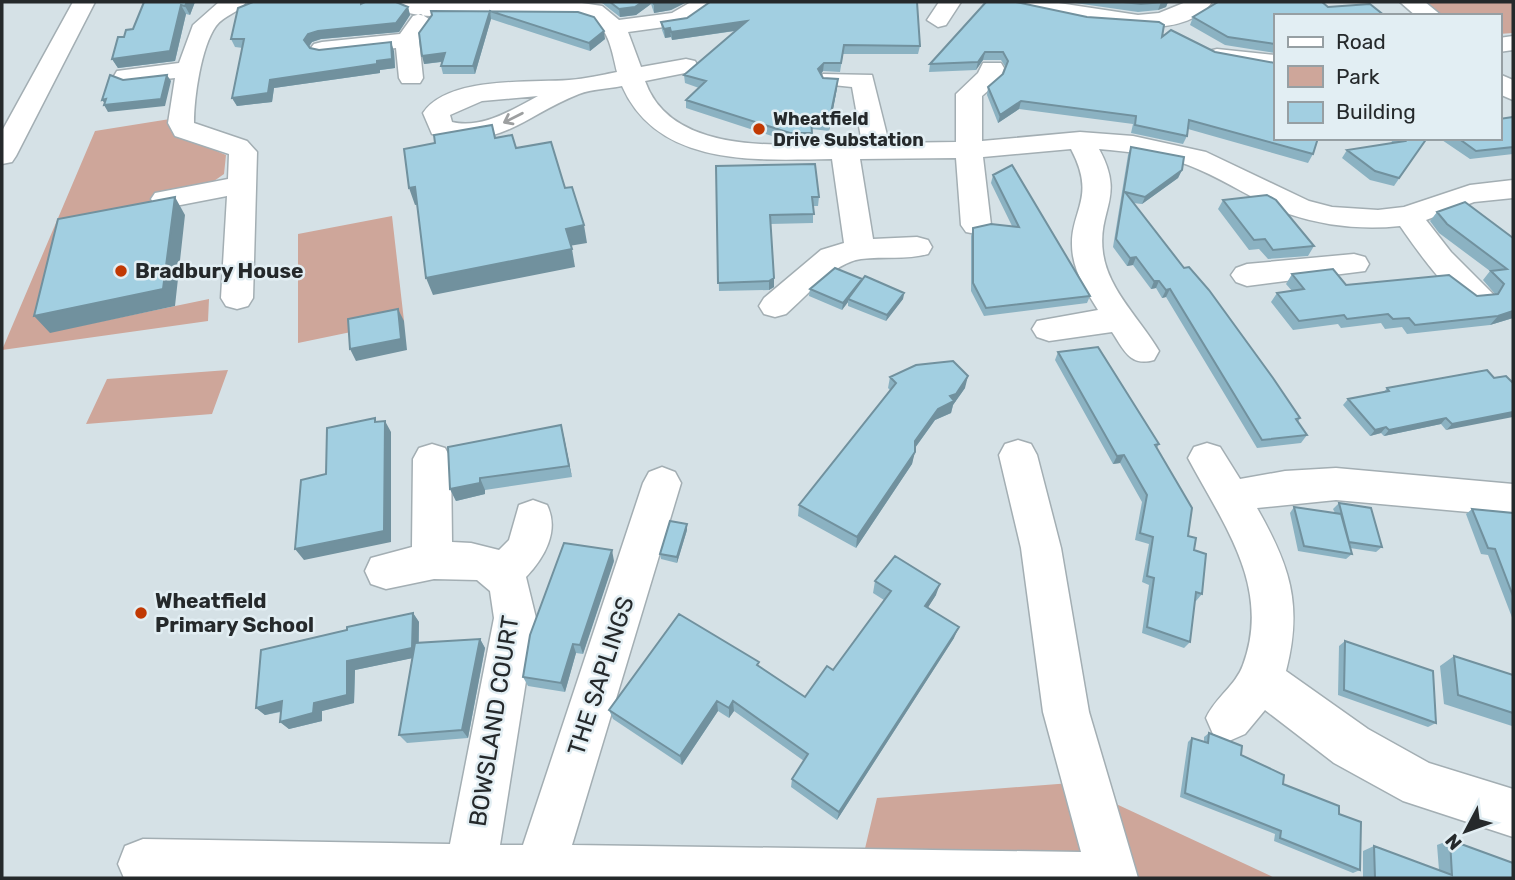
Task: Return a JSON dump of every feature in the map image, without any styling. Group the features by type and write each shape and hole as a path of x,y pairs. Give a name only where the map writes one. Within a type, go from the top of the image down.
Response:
{"street":[{"path":"2,156 84,2"},
{"path":"235,2 205,24 190,69 179,118 184,130 237,146 243,152 237,298"},
{"path":"399,2 431,8 551,3 593,10 615,27 640,97 657,119 675,133 745,152 969,150 1080,140 1133,144 1176,152 1223,170 1271,196 1332,216 1408,216 1470,194 1513,189"},
{"path":"1022,2 1182,35 1225,58 1274,62"},
{"path":"1182,35 1191,11 1201,2"},
{"path":"1395,2 1412,14"},
{"path":"1412,2 1428,14"},
{"path":"615,27 678,19 701,6 724,18"},
{"path":"411,78 407,40 431,8"},
{"path":"321,49 407,40"},
{"path":"574,87 630,74 686,66"},
{"path":"976,225 969,150 969,94 990,76 992,68"},
{"path":"126,76 190,69"},
{"path":"832,79 872,79 877,150"},
{"path":"1080,140 1098,177 1098,191 1086,236 1088,259 1120,319 1142,351"},
{"path":"845,152 846,253"},
{"path":"165,199 241,185"},
{"path":"1247,275 1362,273 1338,244 1332,216"},
{"path":"1408,216 1426,258 1477,294"},
{"path":"775,306 846,253 917,247"},
{"path":"1049,329 1120,319"},
{"path":"1018,455 1041,548 1066,712 1113,878"},
{"path":"1207,458 1261,550 1276,604 1272,648 1261,680 1229,718"},
{"path":"432,459 432,561"},
{"name":"THE SAPLINGS","path":"540,869 662,483"},
{"path":"1230,497 1285,487 1336,484 1513,500"},
{"path":"386,571 432,561 466,559 492,568 501,576 527,548 533,517"},
{"name":"BOWSLAND COURT","path":"471,870 515,618 508,583 501,576"},
{"path":"1261,680 1351,746 1420,784 1513,813"},
{"path":"144,864 1042,875 1085,878"}],"green space":[{"path":"1420,2 1513,2 1513,33 1501,34 1501,14 1436,14"},
{"path":"170,119 169,125 174,133 226,155 224,174 214,181 158,192 155,221 50,332 209,299 208,321 2,350 95,131"},
{"path":"392,216 404,321 298,343 298,234"},
{"path":"228,370 212,414 86,424 107,379"},
{"path":"1071,783 1275,878 858,878 877,798"}],"building":[{"path":"144,2 187,2 185,6 181,5 170,51 112,59 118,37 124,37 126,30 133,29"},
{"path":"253,2 396,2 408,7 396,23 318,31 308,34 304,40 310,48 319,50 391,42 392,59 377,61 377,64 270,80 268,93 232,98 244,39 231,39 238,8"},
{"path":"610,2 642,2 635,7 619,9"},
{"path":"710,2 917,2 920,46 844,45 841,63 824,63 818,69 823,78 838,79 829,122 811,120 812,133 790,133 686,100 706,81 684,75 747,21 671,32 670,28 664,29 661,22 687,18"},
{"path":"986,2 1016,2 1087,17 1159,22 1164,25 1162,37 1171,30 1215,52 1274,63 1274,140 1317,140 1313,154 1189,120 1187,136 1135,125 1136,116 1021,101 1000,115 988,87 1003,74 1008,61 1003,52 985,52 978,62 930,64"},
{"path":"1123,2 1163,2 1141,4"},
{"path":"1218,2 1322,2 1328,7 1370,4 1382,14 1274,14 1274,44 1228,37 1193,17"},
{"path":"431,11 490,11 473,66 441,66 445,53 422,56 419,33 432,15"},
{"path":"491,11 578,12 594,17 604,31 589,43"},
{"path":"110,75 123,80 167,75 161,99 104,105 106,99 102,100"},
{"path":"1513,117 1513,147 1476,151 1461,140 1501,140 1501,119"},
{"path":"492,125 495,138 512,135 516,148 551,142 565,188 572,187 584,225 566,229 572,249 426,278 415,187 409,188 404,149 435,143 434,135"},
{"path":"1426,140 1399,178 1375,171 1347,150"},
{"path":"1131,147 1184,157 1182,170 1145,197 1125,192 1184,268 1189,267 1209,290 1273,378 1300,418 1296,419 1307,435 1262,440 1170,289 1166,290 1159,281 1154,281 1136,257 1130,258 1116,239"},
{"path":"815,164 819,197 812,197 814,214 770,215 774,278 769,281 718,283 716,166"},
{"path":"1012,165 1090,296 986,308 973,283 973,228 991,224 1019,227 993,175"},
{"path":"1267,195 1276,200 1314,246 1273,250 1265,239 1254,240 1223,200"},
{"name":"Bradbury House","path":"175,197 163,289 34,316 58,219"},
{"path":"1465,202 1513,238 1513,311 1498,316 1415,325 1409,318 1393,319 1388,314 1347,319 1344,315 1299,321 1277,293 1304,289 1292,274 1333,269 1346,285 1449,275 1477,296 1498,294 1504,284 1491,271 1507,269 1447,224 1437,212"},
{"path":"835,268 862,279 843,303 810,289"},
{"path":"865,276 904,293 887,315 848,299"},
{"path":"398,309 401,339 350,349 348,319"},
{"path":"1098,347 1159,444 1155,445 1192,508 1188,536 1196,538 1194,550 1206,554 1202,594 1196,592 1190,642 1147,627 1154,578 1147,576 1153,537 1140,533 1147,495 1124,455 1117,456 1058,352"},
{"path":"953,361 968,376 956,394 950,396 954,401 938,409 915,441 915,452 857,537 799,505 896,383 890,377 916,365"},
{"path":"1487,370 1494,378 1506,376 1513,383 1513,412 1452,424 1446,418 1389,430 1386,427 1375,430 1348,399 1389,391 1387,388"},
{"path":"375,418 375,422 385,421 384,531 295,549 301,480 326,474 327,428"},
{"path":"561,425 569,466 480,478 480,483 450,489 448,447"},
{"path":"1339,503 1371,508 1382,547 1349,542"},
{"path":"1294,507 1341,514 1352,554 1304,546"},
{"path":"1472,509 1513,513 1513,596 1495,549 1488,548"},
{"path":"670,521 687,524 677,557 660,554"},
{"path":"564,543 612,550 580,645 573,644 561,683 523,677 530,635"},
{"path":"895,556 940,584 925,606 959,627 839,812 792,779 808,754 733,701 729,708 717,701 680,756 609,710 679,614 759,662 757,665 805,697 827,666 833,670 891,591 875,581"},
{"path":"413,613 412,648 347,661 347,695 314,703 313,713 280,722 282,701 256,708 261,650"},
{"path":"480,639 462,730 399,735 415,643"},
{"path":"1345,641 1433,671 1436,723 1344,690"},
{"path":"1454,656 1513,675 1513,713 1458,695"},
{"path":"1209,733 1242,746 1241,755 1284,775 1283,784 1339,806 1339,814 1361,822 1360,870 1280,838 1281,831 1185,793 1192,738 1208,743"},
{"path":"1450,840 1513,863 1513,878 1375,878 1374,846 1452,875"}],"place":[{"name":"Wheatfield Drive Substation","path":"759,129"},
{"name":"Bradbury House","path":"121,271"},
{"name":"Wheatfield Primary School","path":"141,613"}]}
